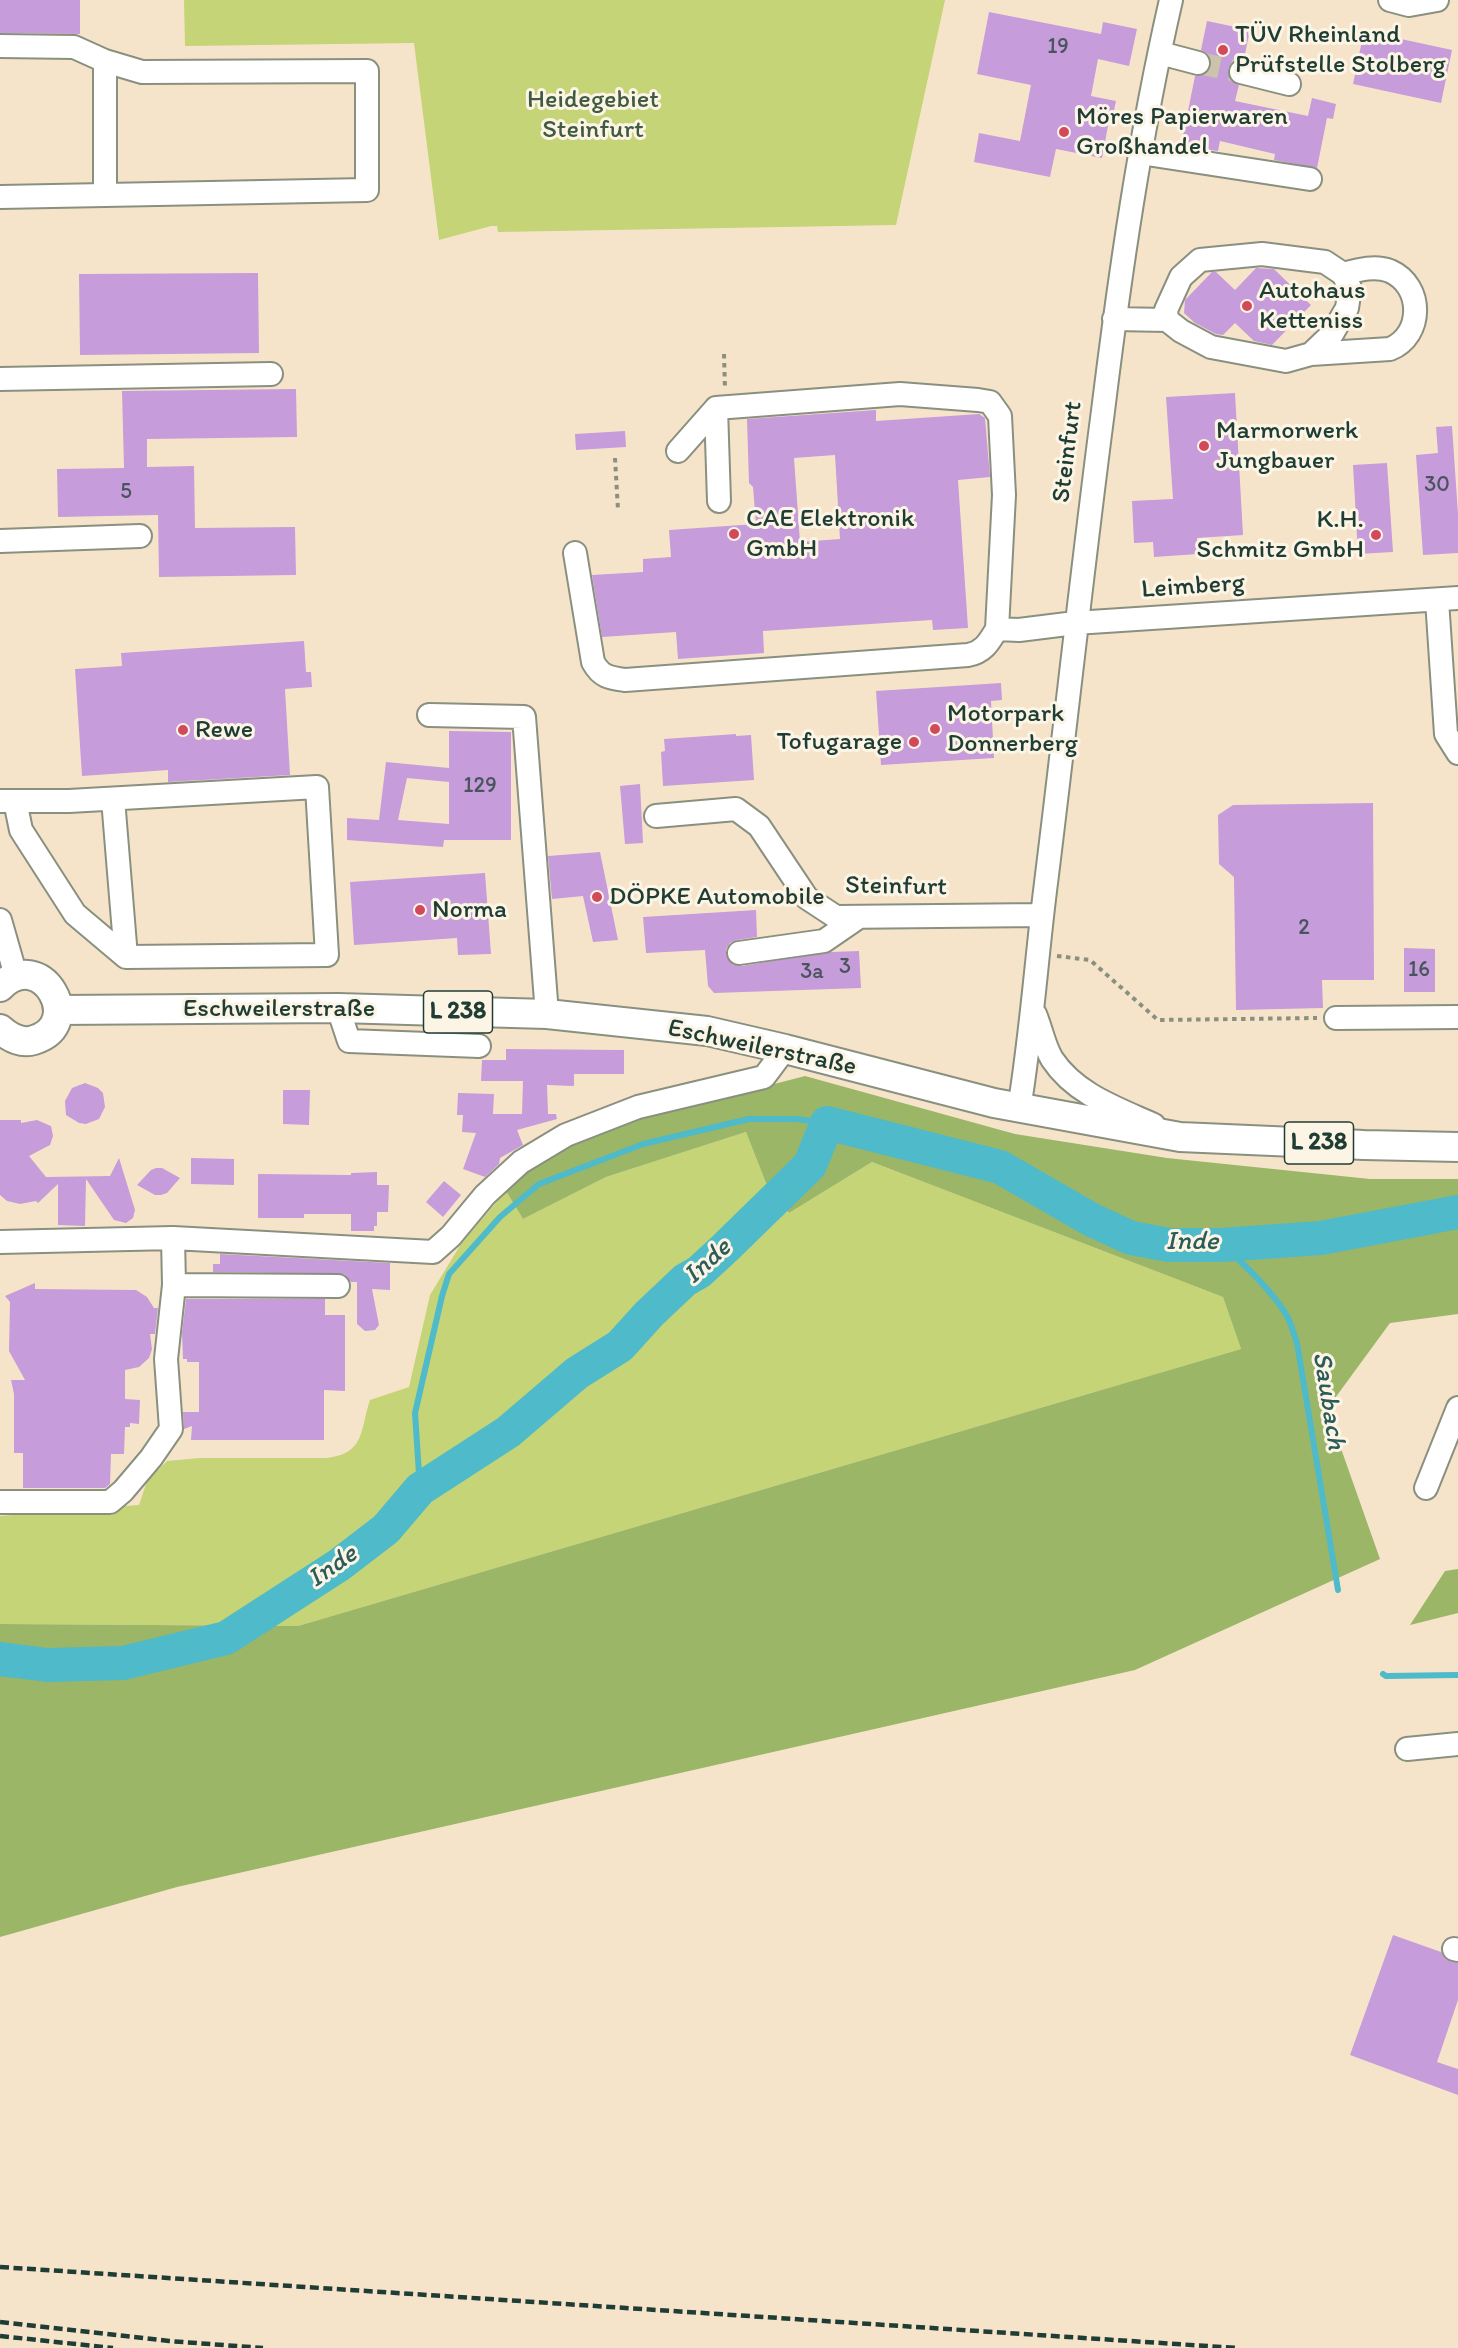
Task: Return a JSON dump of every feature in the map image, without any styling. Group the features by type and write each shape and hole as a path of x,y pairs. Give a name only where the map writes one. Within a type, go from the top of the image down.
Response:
{"main road":[{"path":"0,1029 9,1037 19,1041 40,1038 54,1024 58,1010 54,992 47,983 33,976 8,981"},
{"name":"Eschweilerstraße","path":"58,1010 338,1008 547,1014 707,1031 1019,1109 1179,1137 1458,1147"}],"street":[{"name":"Steinfurt","path":"1019,1109 1034,1010 1042,915 1075,623 1114,319 1140,153 1171,0"},
{"path":"1390,0 1409,5 1437,0"},
{"path":"0,46 74,47 105,61 142,72 367,71 367,190 0,197"},
{"path":"1160,53 1198,63"},
{"path":"105,61 105,195"},
{"path":"1241,72 1289,84"},
{"path":"1140,153 1310,179"},
{"path":"1167,320 1166,310 1181,278 1200,261 1262,254 1325,262 1343,274 1350,288 1347,308 1332,334 1311,354"},
{"path":"1114,319 1167,320 1181,331 1211,347 1286,361 1311,354 1390,350 1401,345 1413,328 1416,304 1407,285 1390,271 1365,268 1343,274"},
{"path":"0,380 271,374"},
{"path":"575,553 593,662 598,672 609,678 625,680 968,655 978,653 986,647 997,628 1004,495 1000,416 990,402 900,394 721,408 678,451"},
{"path":"720,501 721,408"},
{"path":"0,541 140,536"},
{"path":"1448,599 1446,734 1458,753"},
{"name":"Leimberg","path":"997,628 1019,630 1075,623 1448,599"},
{"path":"429,715 524,717 547,1014"},
{"path":"317,787 327,955 126,957 75,915 21,830 8,801 113,799 317,787"},
{"path":"113,799 126,957"},
{"name":"Steinfurt","path":"656,816 736,808 759,826 807,898 837,917 1042,915"},
{"path":"739,952 824,941 859,917"},
{"path":"0,920 8,981"},
{"path":"338,1008 350,1041 479,1046"},
{"path":"1034,1010 1051,1057 1066,1078 1079,1089 1115,1108 1179,1137"},
{"path":"1336,1018 1458,1017"},
{"path":"0,1242 173,1238 433,1252 451,1236 485,1195 521,1162 567,1135 638,1107 764,1077 785,1049"},
{"path":"0,1502 110,1502 123,1491 151,1458 171,1429 166,1359 174,1285 173,1238"},
{"path":"174,1285 338,1287"},
{"path":"1426,1488 1458,1408"},
{"path":"1407,1749 1458,1744"}],"path":[{"path":"721,408 724,354"},
{"path":"615,458 618,510"},
{"path":"1039,955 1090,960 1158,1020 1336,1018"}],"green space":[{"name":"Heidegebiet Steinfurt","path":"184,0 945,0 896,225 498,232 497,226 491,226 439,240 414,43 185,46"},
{"path":"805,1076 1015,1134 1167,1158 1370,1179 1458,1179 1458,1314 1390,1323 1327,1409 1380,1559 1135,1670 177,1887 0,1937 0,1624 298,1626 1241,1349 1223,1297 872,1162 789,1213 766,1183 746,1132 606,1177 523,1219 506,1191 527,1172 572,1145 643,1118"},
{"path":"746,1132 766,1183 789,1213 872,1162 1223,1297 1241,1349 298,1626 0,1624 0,1516 139,1505 147,1481 167,1461 200,1458 326,1458 339,1456 355,1446 370,1400 409,1387 430,1295 461,1244 506,1191 523,1219 606,1177"},
{"path":"1458,1569 1458,1613 1410,1625 1445,1571"}],"building":[{"path":"0,0 80,0 80,34 0,33"},
{"path":"989,12 1101,34 1103,22 1137,29 1129,66 1098,59 1091,96 1116,101 1113,115 1110,115 1102,158 1056,149 1050,177 974,162 979,133 1020,141 1031,85 977,74"},
{"path":"1207,21 1250,30 1244,59 1232,62 1228,69 1231,81 1239,85 1235,101 1308,116 1312,98 1336,104 1333,119 1327,118 1317,168 1274,160 1275,154 1220,141 1218,151 1181,146 1195,76 1207,73 1211,66 1208,54 1201,50"},
{"path":"1364,31 1452,50 1441,103 1353,84"},
{"name":"Autohaus Ketteniss","path":"1256,268 1274,269 1311,305 1272,345 1254,341 1235,323 1223,335 1216,334 1195,323 1184,313 1185,300 1212,272 1216,272 1235,290"},
{"path":"258,273 259,353 80,355 79,274"},
{"path":"296,389 297,437 147,439 147,467 194,466 195,528 295,527 296,575 159,577 158,515 58,517 57,469 124,468 122,391"},
{"name":"Marmorwerk Jungbauer","path":"1235,393 1243,535 1197,538 1198,554 1154,557 1153,542 1134,543 1132,501 1173,499 1166,397"},
{"name":"CAE Elektronik GmbH","path":"876,410 876,421 979,414 985,418 990,477 958,480 968,628 933,630 932,620 763,631 764,653 678,659 676,632 602,637 592,575 643,572 643,559 671,557 669,530 756,524 753,487 749,483 747,419","holes":["835,455 840,539 800,542 794,458"]},
{"path":"1452,426 1458,514 1458,553 1423,555 1416,455 1438,453 1436,427"},
{"path":"625,431 626,447 576,450 575,434"},
{"path":"1387,463 1393,552 1358,554 1353,465"},
{"name":"Rewe","path":"304,641 306,672 311,672 312,687 285,689 290,775 168,782 168,770 82,776 75,669 122,666 121,653"},
{"name":"Motorpark Donnerberg","path":"1001,683 1002,700 991,701 994,758 881,765 876,691"},
{"path":"449,731 511,732 511,840 444,840 443,847 347,840 347,818 379,820 386,762 449,768","holes":["407,778 449,782 449,824 398,820"]},
{"path":"736,734 736,736 751,735 754,780 663,786 661,752 665,751 664,739"},
{"path":"640,784 643,843 625,844 620,786"},
{"path":"1373,803 1374,980 1322,980 1323,1008 1236,1010 1234,877 1219,864 1218,815 1233,805"},
{"name":"DÖPKE Automobile","path":"600,852 618,940 593,942 583,896 552,899 548,856"},
{"name":"Norma","path":"485,873 491,954 458,955 457,938 354,945 350,882"},
{"path":"756,910 757,937 737,940 730,943 726,949 726,955 733,965 741,966 831,952 859,951 861,988 714,993 708,986 705,950 646,953 643,917"},
{"path":"1404,948 1435,949 1435,992 1404,992"},
{"path":"506,1049 624,1050 624,1074 574,1074 574,1086 547,1085 548,1114 556,1114 557,1119 517,1130 523,1145 500,1158 499,1164 485,1177 463,1169 476,1133 462,1132 463,1115 457,1115 458,1093 494,1094 493,1114 522,1114 523,1081 481,1081 482,1060 506,1060"},
{"path":"85,1083 98,1088 103,1093 105,1107 99,1119 86,1124 79,1123 66,1115 65,1101 72,1088"},
{"path":"283,1090 310,1090 309,1125 283,1124"},
{"path":"0,1120 21,1120 21,1123 37,1120 51,1126 53,1136 50,1145 29,1156 46,1177 110,1176 119,1158 135,1210 133,1218 126,1223 114,1220 86,1179 85,1226 58,1225 58,1184 38,1203 36,1201 20,1204 7,1201 0,1195"},
{"path":"191,1158 234,1159 234,1185 191,1184"},
{"path":"162,1168 180,1178 167,1193 161,1195 155,1195 137,1185 151,1170"},
{"path":"377,1172 377,1185 389,1185 388,1212 377,1212 377,1226 374,1226 374,1231 351,1231 351,1214 304,1214 304,1218 258,1218 258,1174 351,1175 351,1173"},
{"path":"444,1181 461,1195 443,1217 426,1202"},
{"path":"220,1254 390,1263 390,1290 372,1289 379,1325 375,1330 365,1331 357,1324 357,1282 351,1282 344,1274 213,1272 213,1264 220,1264"},
{"path":"35,1283 35,1289 136,1290 147,1297 154,1308 158,1308 155,1334 150,1334 152,1349 149,1358 139,1367 125,1370 125,1399 140,1400 139,1424 130,1423 130,1427 125,1427 124,1454 111,1454 110,1484 105,1488 23,1488 23,1453 14,1453 14,1394 11,1380 25,1380 9,1351 10,1302 5,1296"},
{"path":"186,1299 325,1299 325,1315 345,1315 345,1391 324,1390 324,1440 191,1440 192,1426 184,1429 183,1412 199,1412 199,1362 187,1362 187,1359 183,1359 182,1333"},
{"path":"1393,1935 1441,1952 1445,1959 1458,1963 1458,2000 1437,2062 1458,2069 1458,2095 1350,2055"}],"waterway":[{"path":"420,1489 415,1413 442,1296 449,1274 500,1217 539,1184 643,1144 749,1119 796,1119 827,1123"},
{"name":"Inde","path":"0,1659 48,1665 123,1663 226,1638 339,1565 386,1529 420,1489 508,1432 577,1373 620,1346 649,1314 685,1280 699,1272 725,1248 810,1165 827,1123 1000,1167 1092,1220 1131,1238 1169,1245 1221,1245 1321,1238 1458,1212"},
{"name":"Saubach","path":"1221,1245 1268,1290 1284,1311 1292,1328 1297,1343 1338,1590"},
{"name":"Saubach","path":"1383,1674 1386,1676 1458,1675"}],"tunnel":[{"path":"1198,63 1241,72"}],"railway":[{"path":"0,2267 1237,2348"},
{"path":"0,2322 169,2341 263,2348"},
{"path":"0,2336 113,2348"}],"place":[{"name":"TÜV Rheinland Prüfstelle Stolberg","path":"1223,50"},
{"name":"Möres Papierwaren Großhandel","path":"1064,132"},
{"name":"Autohaus Ketteniss","path":"1247,306"},
{"name":"Marmorwerk Jungbauer","path":"1204,446"},
{"name":"CAE Elektronik GmbH","path":"734,534"},
{"name":"K.H. Schmitz GmbH","path":"1376,535"},
{"name":"Motorpark Donnerberg","path":"935,729"},
{"name":"Rewe","path":"183,730"},
{"name":"Tofugarage","path":"914,742"},
{"name":"DÖPKE Automobile","path":"597,897"},
{"name":"Norma","path":"420,910"}]}
